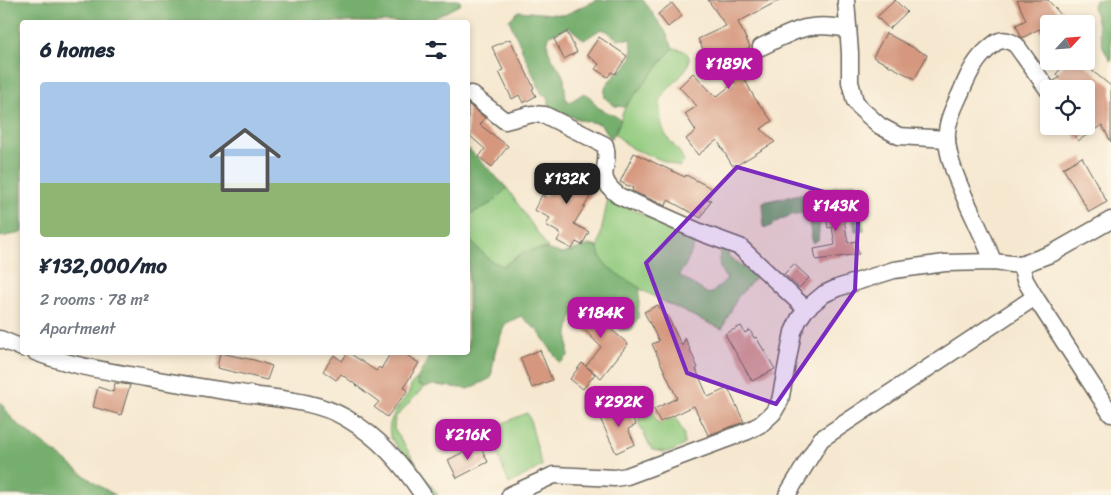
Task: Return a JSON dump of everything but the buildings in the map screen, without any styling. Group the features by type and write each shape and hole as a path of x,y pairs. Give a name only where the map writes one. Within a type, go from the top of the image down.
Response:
{"street":[{"path":"846,0 852,94 855,101 880,126 899,136 947,139"},
{"path":"761,47 799,29 810,26 831,26 848,29"},
{"path":"994,262 952,165 947,139 951,114 971,69 991,46 1001,40 1009,40 1016,45 1041,80"},
{"path":"471,94 505,122 532,114 545,115 605,145 608,152 603,171 605,181 611,190 619,196 702,234 740,247 806,309"},
{"path":"510,495 554,475 615,478 627,476 748,431 761,424 773,414 780,401 793,332 798,319 806,309 824,294 837,288 894,270 945,263 994,262 1021,265 1053,253 1111,220"},
{"path":"1021,265 1035,297 1111,414"},
{"path":"787,495 821,439 1035,297"},
{"path":"0,339 20,347"},
{"path":"42,355 56,361 79,366 207,389 300,402 326,409 346,418 382,443 406,470 423,495"}],"highlighted area":[{"path":"737,167 859,202 855,290 776,404 687,373 646,263"}],"green space":[{"path":"0,0 459,0 461,4 431,20 20,20 20,233 0,237"},
{"path":"597,0 643,0 665,31 673,48 625,107 615,106 605,98 605,89 608,82 626,66 630,59 632,50 630,39 617,39 601,29 584,40 569,27 550,35 548,41 549,53 564,79 566,100 570,102 584,93 599,108 621,120 611,139 600,124 580,120 550,107 548,97 542,94 509,20 518,11 564,15"},
{"path":"1095,0 1111,0 1111,61 1104,50 1093,6"},
{"path":"673,48 684,51 689,56 689,62 681,76 661,99 660,113 665,133 683,158 684,162 679,167 631,148 615,134 625,107"},
{"path":"470,150 507,188 492,203 470,214"},
{"path":"856,182 859,189 864,230 855,231 850,196 841,193 819,196 817,202 820,221 818,240 813,243 809,223 802,213 779,220 769,227 763,227 763,202"},
{"path":"507,188 548,248 523,252 503,266 491,261 470,241 470,214 492,203"},
{"path":"608,198 697,239 680,276 708,294 712,293 727,279 720,265 722,248 729,250 728,256 756,277 737,298 722,329 674,307 634,285 605,264 598,254 598,247"},
{"path":"470,241 491,261 503,266 524,253 537,249 545,249 562,254 589,245 598,247 599,254 608,266 640,288 638,318 631,330 620,330 590,299 571,318 568,334 568,356 560,363 538,331 521,316 505,324 495,352 491,378 469,389 435,385 424,387 418,385 417,379 430,355 470,355"},
{"path":"417,379 418,385 424,387 395,418 394,429 438,495 433,495 391,438 389,432 394,413"},
{"path":"0,402 15,422 96,484 115,495 0,495"},
{"path":"648,404 658,424 676,418 684,434 684,445 673,451 652,450 638,422 642,407"},
{"path":"527,413 542,466 509,484 489,429"}]}
